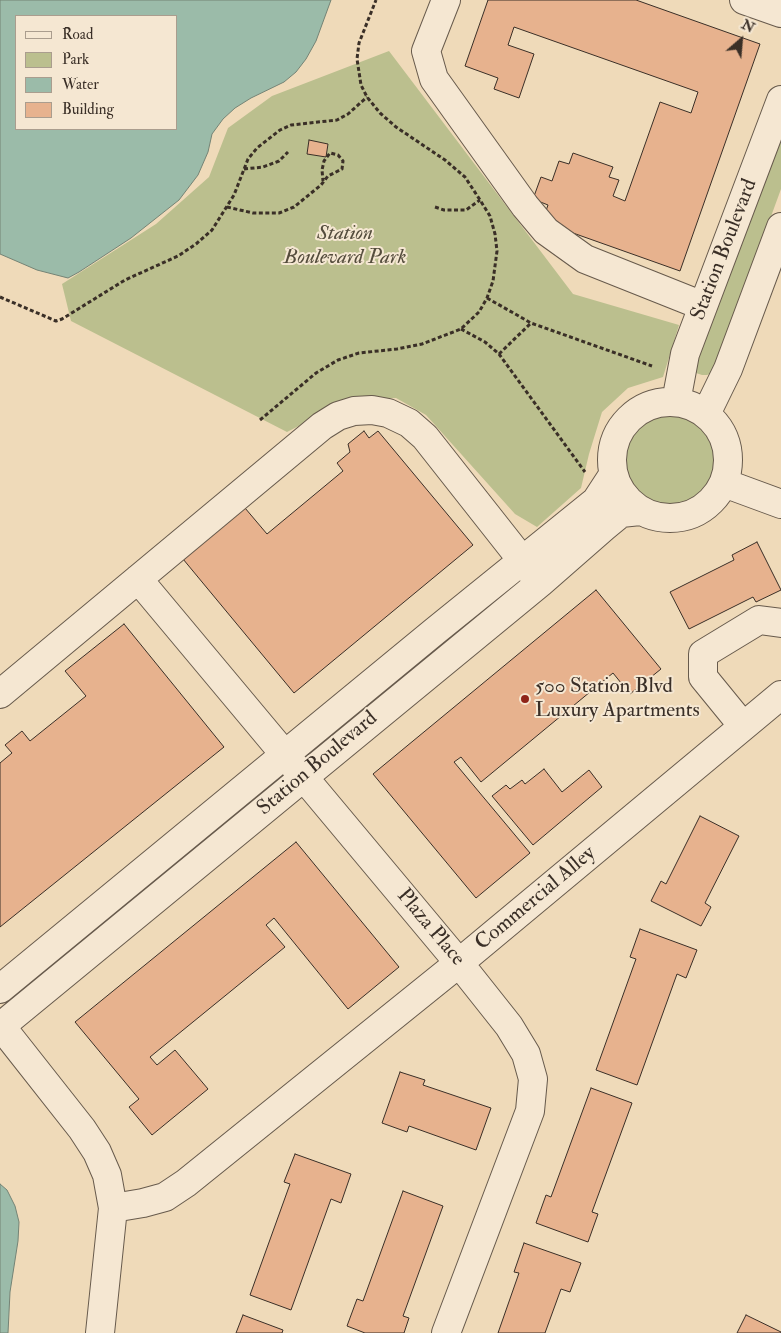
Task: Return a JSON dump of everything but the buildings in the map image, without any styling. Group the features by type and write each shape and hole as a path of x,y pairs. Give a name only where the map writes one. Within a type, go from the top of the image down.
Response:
{"street":[{"path":"446,0 426,50 434,79 540,225 585,259 703,306"},
{"path":"744,0 781,14"},
{"name":"Station Boulevard","path":"676,402 686,354 781,100"},
{"name":"Station Boulevard","path":"706,414 728,369 781,227"},
{"path":"676,402 692,406 706,414 719,428 726,446 728,465 724,483 715,498 703,509 688,516 672,519 656,517 640,511 628,502 619,490 601,476 611,456 615,438 625,422 640,410 657,403 676,402"},
{"path":"0,694 322,426 338,416 354,411 372,410 388,413 409,423 426,437 540,583"},
{"name":"Station Boulevard","path":"0,989 596,501 601,476"},
{"path":"724,483 781,504"},
{"name":"Station Boulevard","path":"0,1026 149,906 304,776 540,583 621,513 640,511"},
{"name":"Plaza Place","path":"138,579 459,963 509,1026 526,1054 533,1079 530,1111 446,1333"},
{"path":"743,726 703,677 703,654 759,620 781,623"},
{"path":"435,631 452,654"},
{"name":"Commercial Alley","path":"113,1208 143,1204 165,1197 186,1183 459,963 781,694"},
{"path":"129,882 149,906"},
{"path":"0,1026 82,1128 108,1176 113,1208 100,1333"}],"path":[{"path":"260,420 316,373 338,360 360,353 422,344 461,329 479,312 487,298 493,281 497,251 495,234 490,216 480,200 465,178 445,160 396,127 380,113 367,97 361,85 357,59 359,43 364,26 376,0"},
{"path":"0,297 56,321 125,280 178,256 212,230 234,195 248,159 257,148 280,130 291,125 337,120 348,114 367,97"},
{"path":"244,169 263,167 279,161 288,152"},
{"path":"227,207 253,213 279,213 294,207 323,181 328,176 342,170 344,160 338,155 330,153 324,161 322,170 323,181"},
{"path":"436,207 444,210 466,210 480,200"},
{"path":"487,298 532,323 652,366"},
{"path":"499,354 532,323"},
{"path":"461,329 485,342 499,354 601,476"}],"green space":[{"name":"Station Boulevard Park","path":"389,51 573,294 679,325 663,377 628,388 602,412 581,488 537,527 515,514 426,415 396,398 351,399 287,432 71,321 62,284 156,224 209,177 228,128 272,96"},
{"path":"781,121 781,189 719,359 712,373 702,375 696,373 693,368"},
{"path":"670,412 679,413 696,420 708,432 715,449 715,467 708,484 696,496 679,503 670,504 661,503 644,496 632,484 625,467 624,458 625,449 632,432 644,420 661,413"},
{"path":"426,649 435,660 334,741 325,731"}],"water":[{"path":"0,0 331,0 316,41 306,59 296,72 284,82 251,98 235,108 223,119 212,134 208,152 198,175 179,200 131,238 68,278 37,270 0,254"},
{"path":"0,1184 7,1190 15,1206 19,1222 10,1292 8,1333 0,1333"}],"place":[{"name":"500 Station Blvd Luxury Apartments","path":"525,699"}]}
